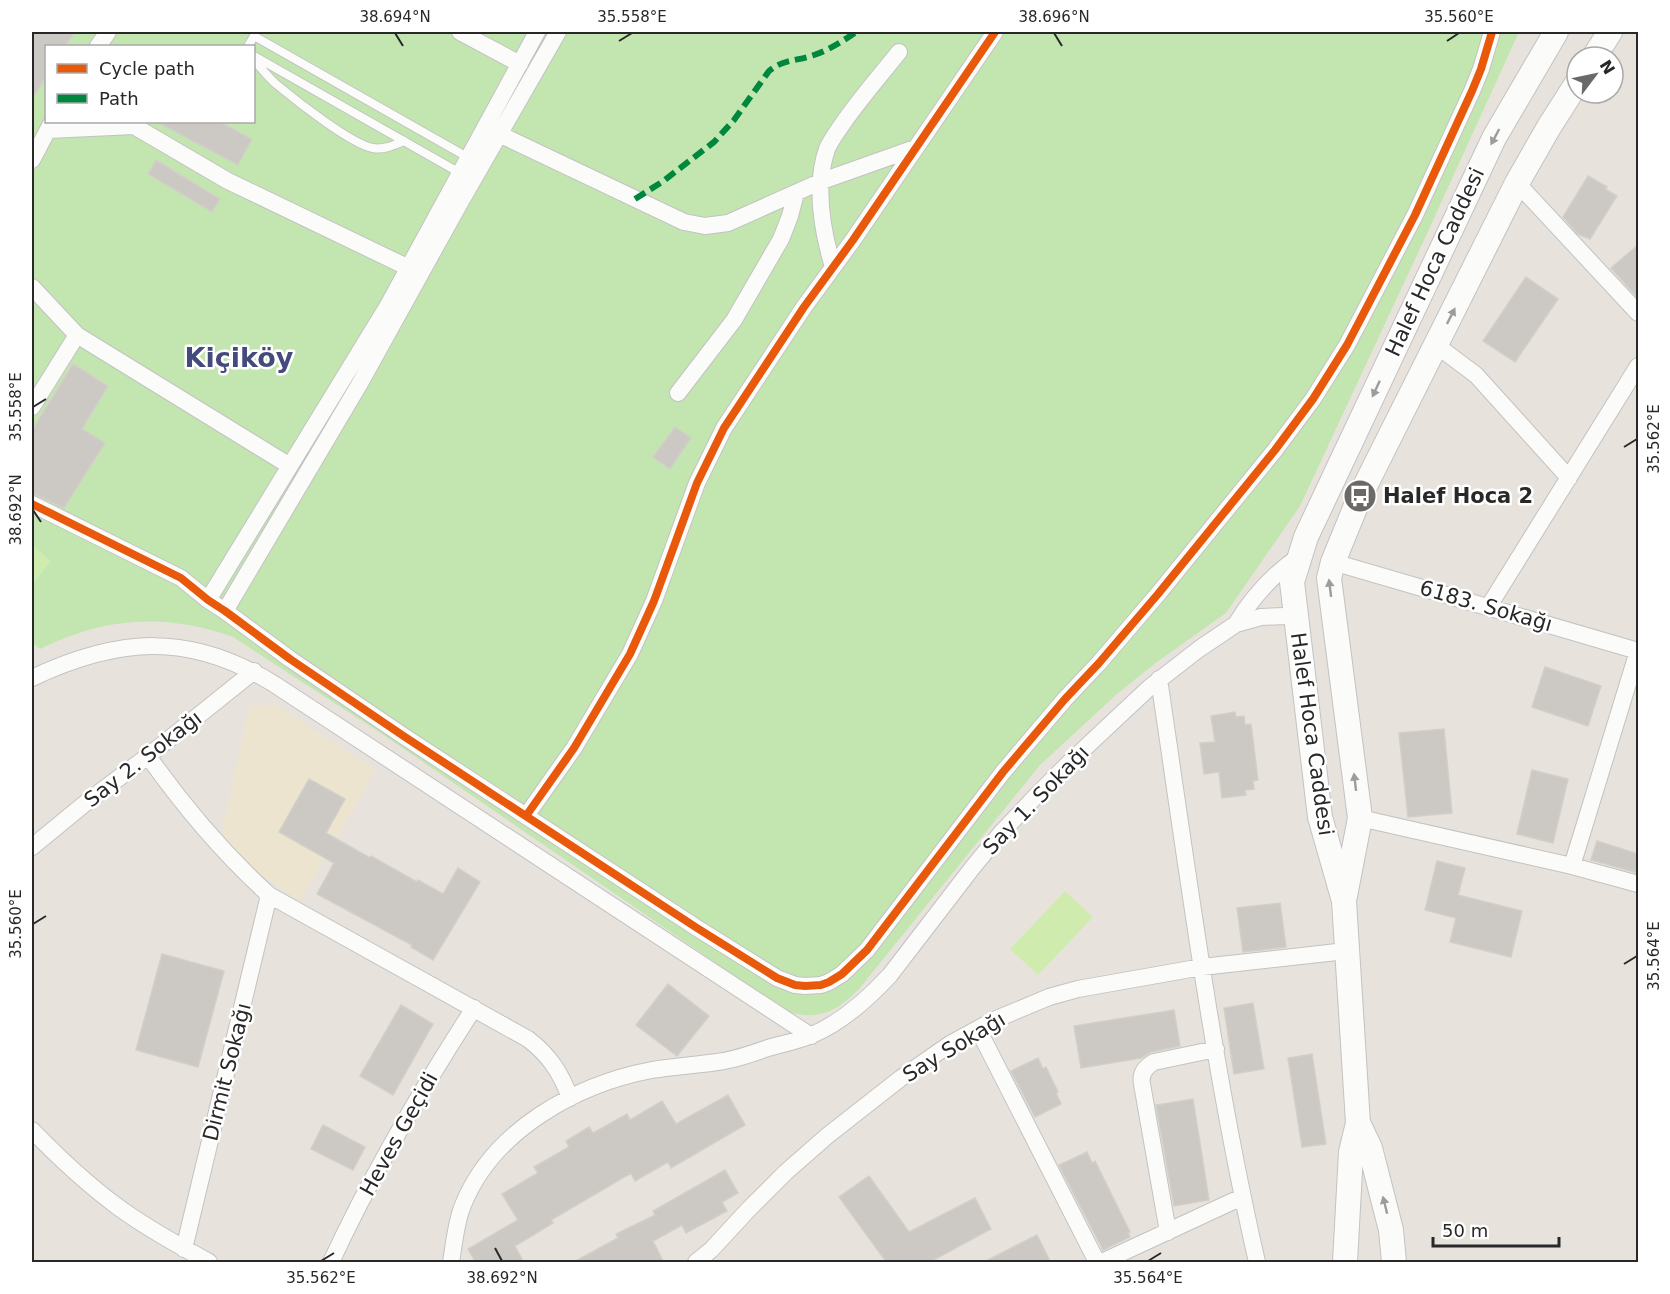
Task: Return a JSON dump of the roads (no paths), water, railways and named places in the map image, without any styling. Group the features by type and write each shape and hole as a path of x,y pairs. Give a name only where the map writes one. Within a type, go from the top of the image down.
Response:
{"main road":[{"path":"1513,105 1535,32"},
{"name":"Halef Hoca Caddesi","path":"1344,901 1320,817 1292,582 1306,537 1494,138 1556,32"},
{"path":"1602,45 1610,32"},
{"name":"Halef Hoca Caddesi","path":"1344,901 1360,818 1329,578 1333,562 1360,496 1517,183 1565,102"},
{"path":"1344,901 1358,1123 1351,1152 1345,1263"},
{"path":"1358,1123 1370,1148 1391,1230 1394,1263"}],"street":[{"path":"99,45 108,32"},
{"path":"460,32 520,64"},
{"path":"208,600 387,308 537,32"},
{"path":"225,611 359,385 558,32"},
{"path":"526,816 573,748 630,654 654,601 697,483 724,428 773,353 995,32"},
{"path":"32,504 181,578 290,659 697,928 786,982 805,986 821,985 842,974 867,950 1003,772 1152,602 1275,450 1313,399 1347,345 1414,215 1472,91 1492,32"},
{"path":"833,267 823,225 821,203 828,147 846,119 899,52"},
{"path":"32,160 50,126 134,126 228,181 409,268"},
{"path":"499,134 684,222 705,226 728,223 822,181 915,148"},
{"path":"1517,183 1638,313"},
{"path":"678,393 734,320 781,239 796,193"},
{"path":"32,287 77,335 290,466"},
{"path":"32,407 77,335"},
{"path":"1436,345 1476,375 1569,478"},
{"path":"1489,606 1638,366"},
{"path":"1236,624 1260,589 1300,555"},
{"name":"6183. Sokağı","path":"1333,562 1638,651"},
{"name":"Say 1. Sokağı","path":"451,1263 461,1207 485,1166 521,1129 570,1098 605,1083 653,1070 726,1061 811,1036 846,1015 890,975 1008,825 1072,760 1159,679 1236,624 1261,616 1296,619"},
{"path":"32,678 94,655 147,646 178,647 210,653 254,671 811,1036"},
{"path":"1572,866 1638,651"},
{"name":"Say 2. Sokağı","path":"32,847 254,671"},
{"path":"1159,679 1202,967 1242,1197 1257,1263"},
{"path":"148,756 196,821 269,895 528,1039 558,1070 570,1098"},
{"path":"1360,818 1572,866 1638,885"},
{"name":"Dirmit Sokağı","path":"184,1249 269,895"},
{"name":"Say Sokağı","path":"696,1263 779,1179 827,1136 901,1078 950,1044 1021,1008 1078,989 1202,967 1346,951"},
{"name":"Heves Geçidi","path":"331,1263 399,1129 474,1008"},
{"path":"978,1029 1096,1263"},
{"path":"1168,1232 1142,1075 1148,1065 1154,1062 1216,1049"},
{"path":"32,1131 102,1194 147,1227 205,1261"},
{"path":"1102,1263 1242,1197"}],"lane":[{"path":"249,45 254,36 469,158"},
{"path":"255,59 274,83 333,127 362,145 376,149 404,141"},
{"path":"255,59 460,173"}],"place":[{"name":"Halef Hoca 2","path":"1360,496"}],"district":[{"name":"Kiçiköy","path":"239,357"}]}
